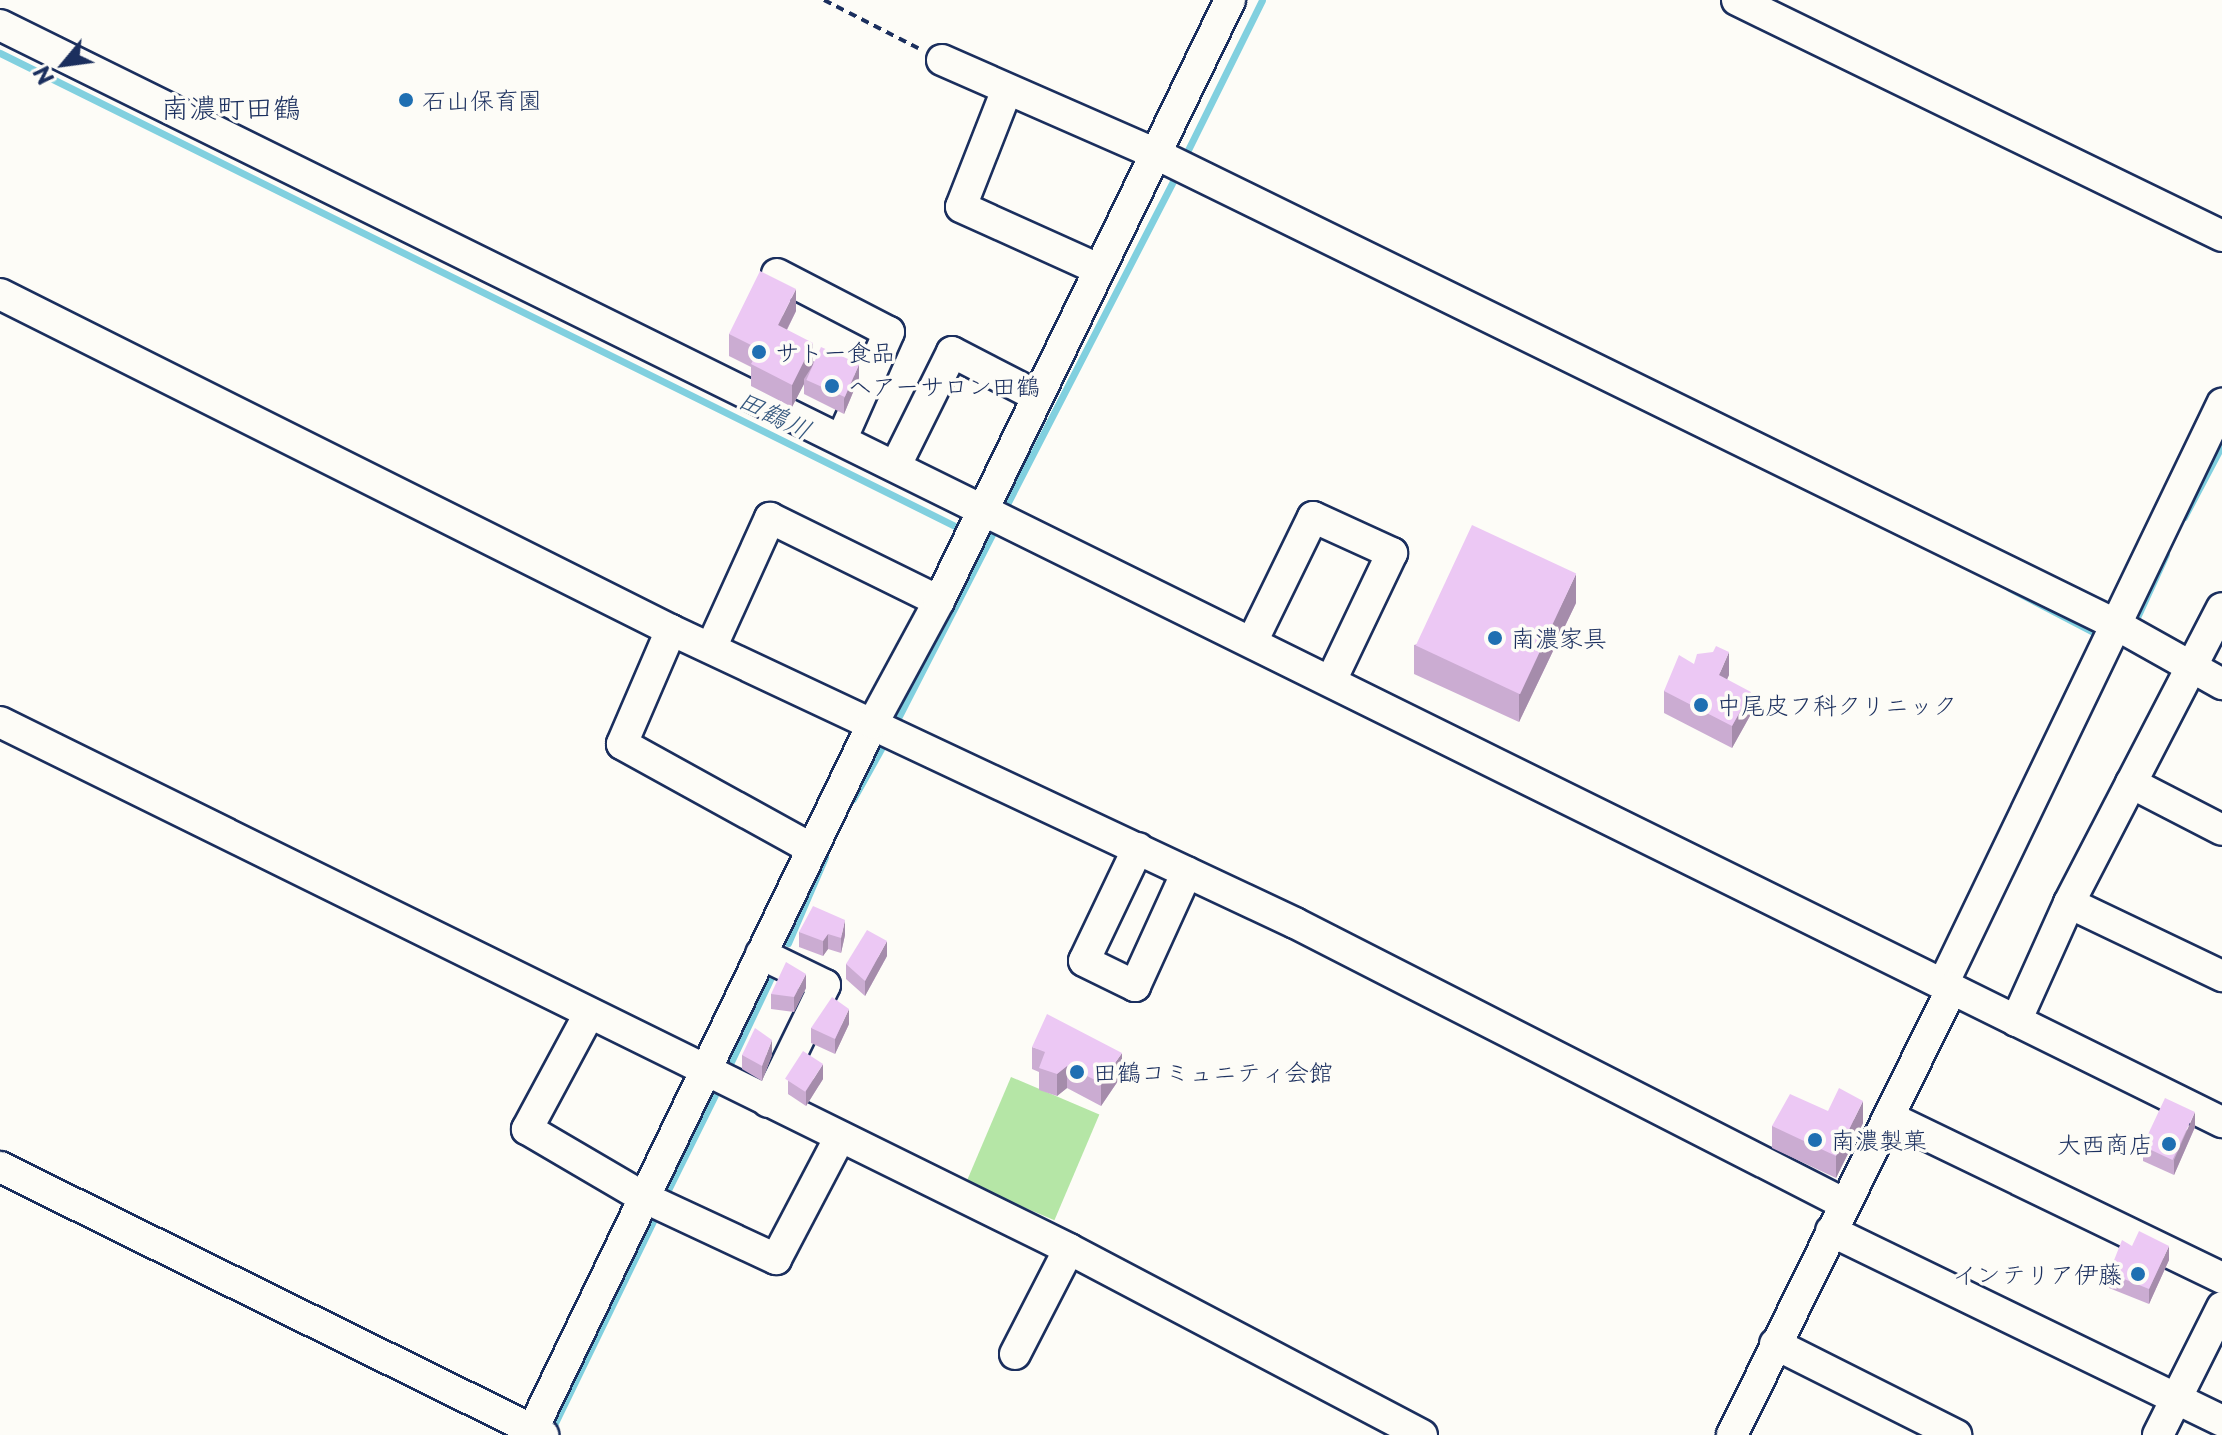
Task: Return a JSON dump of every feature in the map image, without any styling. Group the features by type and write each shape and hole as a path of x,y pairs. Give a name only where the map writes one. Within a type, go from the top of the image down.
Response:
{"street":[{"path":"0,1167 535,1433 643,1197 873,723 963,551 991,514 1037,396 1098,269 1169,161 1230,0"},
{"path":"1737,0 2222,236"},
{"path":"0,25 842,438 2222,1122"},
{"path":"942,60 1006,92 1169,161 2115,624 2222,684"},
{"path":"1006,92 961,207 1098,269"},
{"path":"777,274 889,332 842,438"},
{"path":"0,294 671,630 1187,872 1843,1203"},
{"path":"896,465 952,352 1037,396"},
{"path":"1732,1435 1843,1203 1889,1117 2115,624 2222,404"},
{"path":"1252,642 1313,517 1392,553 1331,681"},
{"path":"711,648 770,518 939,601"},
{"path":"2016,1021 2069,903 2222,608"},
{"path":"671,630 622,744 812,849"},
{"path":"0,722 1069,1249 1389,1428 1422,1435"},
{"path":"2131,783 2222,830"},
{"path":"1138,848 1084,961 1135,986 1187,872"},
{"path":"2069,903 2222,976"},
{"path":"761,954 825,985 768,1102"},
{"path":"589,1014 527,1129 643,1197 776,1259 840,1137"},
{"path":"1889,1117 2222,1278"},
{"path":"1831,1231 2222,1421"},
{"path":"1015,1354 1069,1249"},
{"path":"2158,1435 2222,1307"},
{"path":"1775,1344 1956,1435"}],"path":[{"path":"824,0 942,60"}],"green space":[{"path":"1011,1077 1099,1115 1054,1220 966,1183"}],"building":[{"name":"サトー食品","path":"760,271 796,289 778,325 813,343 792,385 751,364 759,349 729,334"},
{"path":"821,347 859,364 845,397 806,380"},
{"name":"南濃家具","path":"1472,525 1576,574 1520,694 1416,646"},
{"path":"1716,646 1729,652 1719,675 1751,692 1732,726 1664,691 1679,655 1694,664 1697,654 1713,652"},
{"path":"813,906 845,920 841,938 828,934 823,941 799,932"},
{"path":"867,930 887,941 865,981 846,964"},
{"path":"786,962 806,974 794,997 771,994"},
{"path":"832,997 849,1009 835,1039 811,1028"},
{"path":"1047,1014 1122,1053 1101,1083 1067,1066 1057,1074 1039,1068 1045,1052 1032,1047"},
{"path":"755,1028 772,1040 762,1066 742,1055"},
{"path":"803,1051 823,1064 805,1092 785,1079"},
{"path":"1839,1088 1863,1101 1836,1156 1772,1126 1790,1094 1828,1111"},
{"path":"2165,1098 2195,1112 2173,1160 2143,1146"},
{"path":"2139,1231 2169,1246 2149,1289 2109,1273 2122,1240 2132,1246"}],"waterway":[{"name":"田鶴川","path":"1183,160 1262,0"},
{"name":"田鶴川","path":"0,53 965,531"},
{"name":"田鶴川","path":"1003,512 1178,171"},
{"path":"2184,517 2222,445"},
{"path":"895,724 998,523"},
{"path":"2133,626 2166,554"},
{"path":"2009,588 2101,636"},
{"path":"853,799 886,740"},
{"path":"788,943 825,857"},
{"path":"729,1066 775,969"},
{"path":"667,1192 715,1095"},
{"path":"554,1425 658,1211"}],"place":[{"name":"石山保育園","path":"406,100"},
{"name":"サトー食品","path":"759,352"},
{"name":"ヘアーサロン田鶴","path":"832,386"},
{"name":"南濃家具","path":"1495,638"},
{"name":"中尾皮フ科クリニック","path":"1701,705"},
{"name":"田鶴コミュニティ会館","path":"1077,1072"},
{"name":"南濃製菓","path":"1815,1140"},
{"name":"大西商店","path":"2169,1144"},
{"name":"インテリア伊藤","path":"2138,1274"}],"district":[{"name":"南濃町田鶴","path":"231,107"}]}
